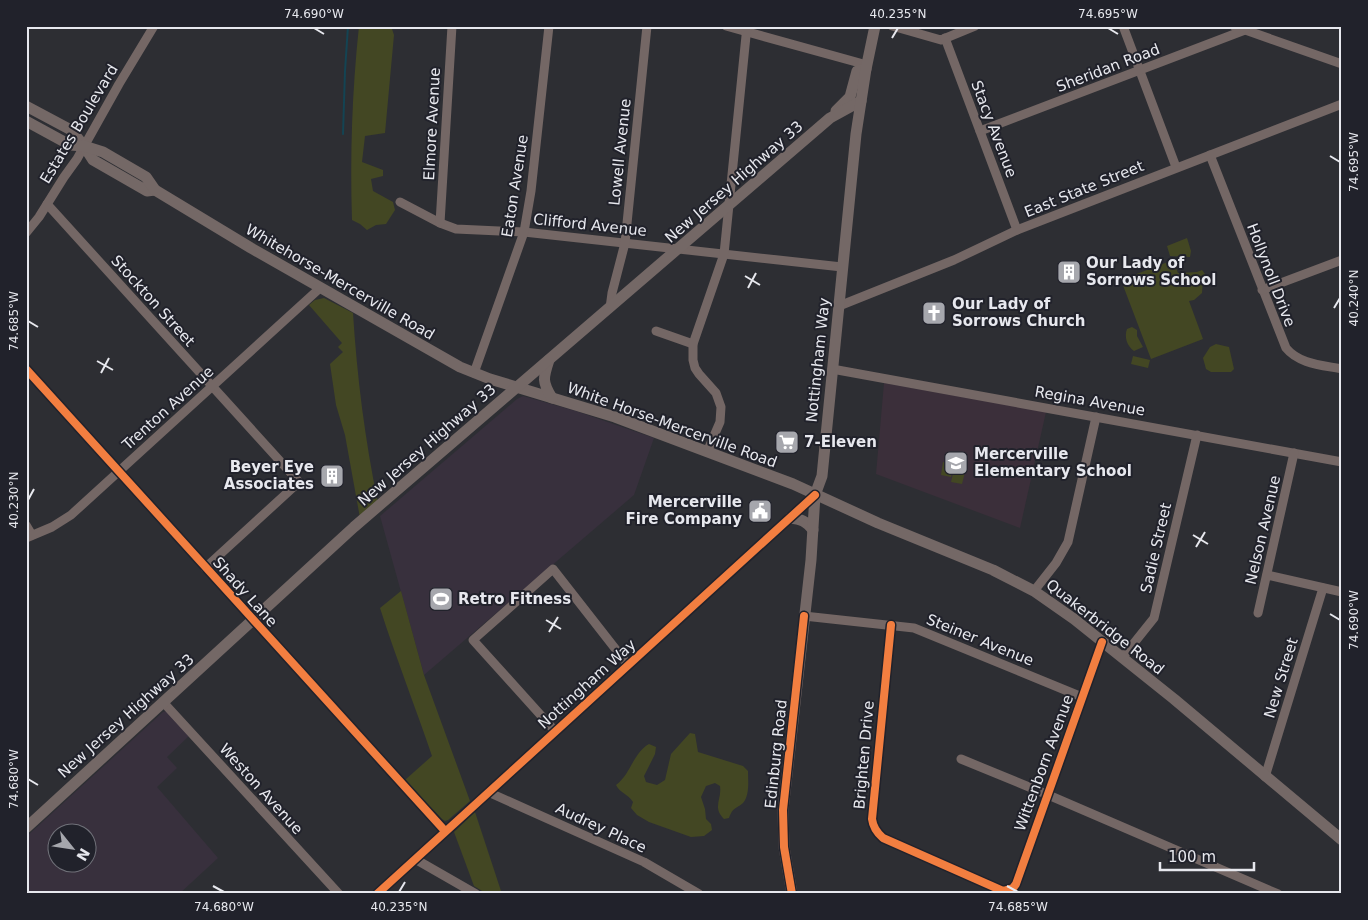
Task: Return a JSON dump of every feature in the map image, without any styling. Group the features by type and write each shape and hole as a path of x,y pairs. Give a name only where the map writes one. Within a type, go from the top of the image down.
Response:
{"main road":[{"name":"Nottingham Way","path":"815,495 822,476 842,267 861,102 875,26"},
{"path":"830,118 850,97 857,71 866,67"},
{"name":"New Jersey Highway 33","path":"26,828 354,527 680,249 830,118 861,102"},
{"name":"Whitehorse-Mercerville Road","path":"26,106 71,130 93,160 147,191 155,190 441,357 474,373 516,388"},
{"path":"26,122 70,145 84,146"},
{"path":"549,360 544,378 545,387 552,398"},
{"name":"White Horse-Mercerville Road","path":"516,388 615,418 792,484 815,495"},
{"name":"Edinburg Road","path":"792,894 784,847 783,810 813,530 815,495"},
{"name":"Quakerbridge Road","path":"815,495 994,570 1034,591 1074,619 1174,699 1342,840"},
{"path":"790,518 801,519 807,522 813,530"}],"street":[{"name":"Estates Boulevard","path":"26,233 84,146 118,84 154,26"},
{"name":"Elmore Avenue","path":"440,223 452,26"},
{"name":"Eaton Avenue","path":"474,373 524,232 531,192 549,26"},
{"name":"Lowell Avenue","path":"610,308 625,244 647,26"},
{"path":"726,26 746,29 866,67"},
{"path":"892,26 941,40 974,26"},
{"path":"1123,26 1176,167"},
{"path":"1234,26 1342,64"},
{"path":"707,452 720,422 721,407 716,393 695,368 693,344 724,254 746,29"},
{"name":"Sheridan Road","path":"980,131 1245,30"},
{"name":"Stacy Avenue","path":"945,38 1017,230"},
{"name":"East State Street","path":"838,306 954,260 1017,230 1342,104"},
{"name":"Hollynoll Drive","path":"1210,155 1282,342 1290,353 1303,361 1342,369"},
{"name":"Clifford Avenue","path":"400,202 440,223 456,229 524,232 842,267"},
{"name":"Stockton Street","path":"47,204 299,482 206,568"},
{"path":"1262,290 1342,260"},
{"name":"Trenton Avenue","path":"29,537 52,527 71,515 320,288"},
{"path":"656,331 693,344"},
{"name":"Shady Lane","path":"26,369 445,831"},
{"name":"Regina Avenue","path":"832,369 1342,462"},
{"path":"1034,591 1056,563 1068,542 1096,417"},
{"name":"Sadie Street","path":"1122,658 1154,618 1196,435"},
{"name":"Nelson Avenue","path":"1258,613 1294,453"},
{"name":"Nottingham Way","path":"377,894 815,495"},
{"path":"26,525 29,537"},
{"path":"555,731 473,640 553,569 628,665"},
{"path":"1267,574 1342,592"},
{"name":"New Street","path":"1266,777 1323,588"},
{"name":"Steiner Avenue","path":"804,616 914,628 1082,697"},
{"name":"Brighten Drive","path":"891,625 872,819 873,827 877,834 883,838 999,889 1008,890"},
{"name":"Wittenborn Avenue","path":"1008,890 1016,884 1046,794 1102,642"},
{"name":"Weston Avenue","path":"163,702 339,894"},
{"path":"961,759 1278,894"},
{"name":"Audrey Place","path":"488,792 644,862 699,894"},
{"path":"415,859 467,891 476,894"}],"shaded area":[{"name":"Mercerville Elementary School","path":"884,383 1046,412 1020,528 876,474"},
{"path":"523,396 576,411 654,438 634,495 424,675 380,516 517,399"},
{"path":"167,711 190,735 167,757 177,768 157,787 218,858 179,894 26,894 26,837 163,712"}],"green space":[{"path":"359,26 391,26 394,35 385,133 365,136 362,162 383,170 383,176 371,179 373,191 393,202 395,210 386,224 376,225 367,230 352,220 352,123"},
{"path":"1187,238 1191,251 1190,257 1170,256 1167,246"},
{"path":"1173,260 1178,273 1202,270 1205,274 1202,293 1194,300 1189,301 1203,339 1151,359 1121,280"},
{"path":"324,298 353,313 362,408 378,503 360,518 345,435 336,405 330,364 343,352 338,347 342,343 309,305 315,300"},
{"path":"1132,327 1137,330 1137,336 1143,347 1134,351 1126,338 1127,329"},
{"path":"1216,344 1229,347 1234,369 1231,372 1211,372 1206,369 1203,358 1210,347"},
{"path":"1133,356 1150,360 1148,368 1131,364"},
{"path":"943,462 954,464 951,477 941,475"},
{"path":"955,465 966,468 962,484 951,482"},
{"path":"401,591 424,675 470,801 445,821 405,780 432,756 380,608"},
{"path":"690,733 695,734 698,752 743,766 748,771 748,792 745,800 733,810 729,818 724,819 720,815 718,807 720,786 715,783 706,786 701,797 706,819 711,824 712,830 704,836 691,837 649,822 637,815 631,808 633,802 616,785 639,753 649,744 656,747 655,754 644,776 646,782 657,785 665,780 671,754"},
{"path":"475,812 502,894 487,894 474,886 454,832"}],"waterway":[{"path":"343,134 348,26"}],"cycle path":[{"path":"26,369 445,831"},
{"path":"377,894 815,495"},
{"path":"792,894 784,847 783,810 804,616"},
{"path":"891,625 872,819 874,827 883,838 1003,891 1013,888 1016,884 1102,642"}],"place":[{"name":"Our Lady of Sorrows School","path":"1069,272"},
{"name":"Our Lady of Sorrows Church","path":"934,313"},
{"name":"7-Eleven","path":"787,442"},
{"name":"Mercerville Elementary School","path":"956,463"},
{"name":"Beyer Eye Associates","path":"332,476"},
{"name":"Mercerville Fire Company","path":"760,511"},
{"name":"Retro Fitness","path":"441,599"}]}
